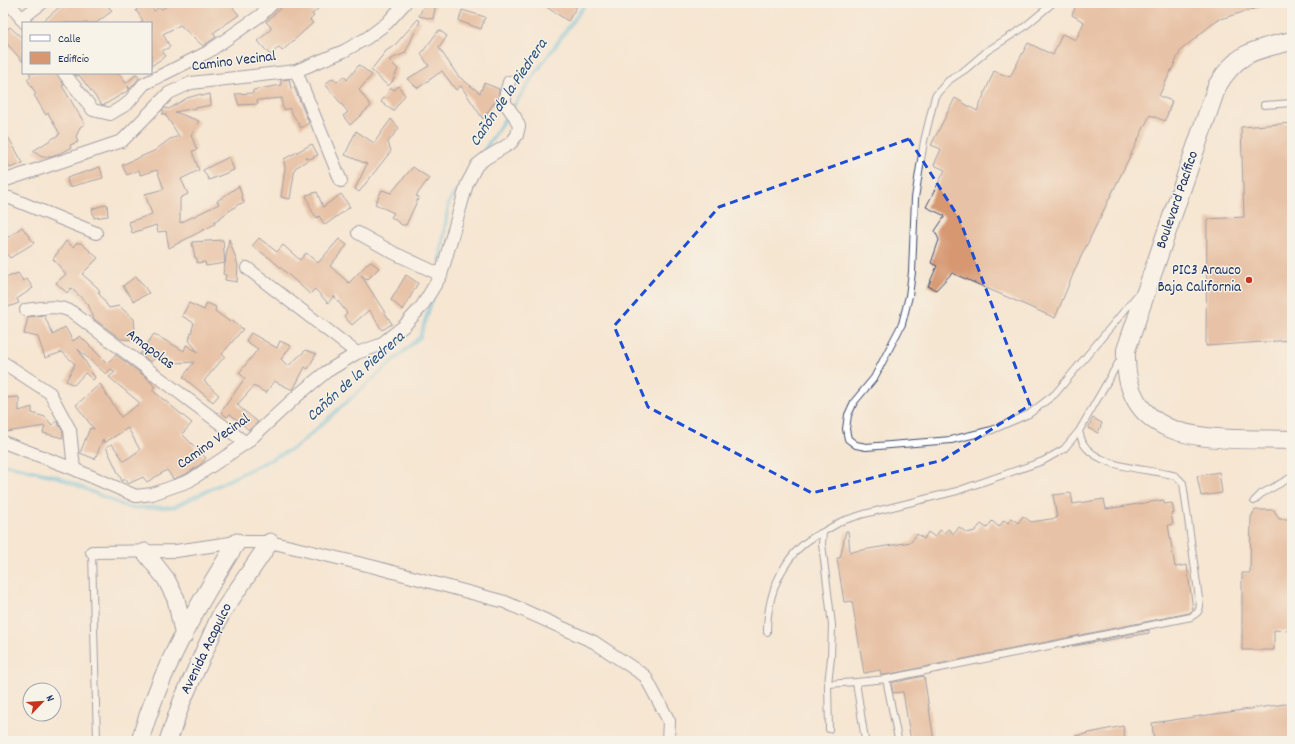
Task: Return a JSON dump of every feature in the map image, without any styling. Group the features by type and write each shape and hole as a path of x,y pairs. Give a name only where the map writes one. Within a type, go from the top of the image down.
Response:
{"main road":[{"name":"Boulevard Pacífico","path":"1292,42 1256,50 1238,59 1226,72 1217,86 1126,350 1125,366 1129,383 1138,404 1149,417 1161,426 1181,434 1202,437 1292,440"},
{"name":"Avenida Acapulco","path":"140,741 150,706 202,597 236,542"},
{"name":"Avenida Acapulco","path":"168,741 182,701 221,614 270,542"},
{"path":"144,552 166,579 176,599 184,636"}],"street":[{"path":"9,3 23,21 42,3"},
{"path":"65,74 93,110 110,114 127,104 144,84 208,52 261,15 273,3"},
{"name":"Camino Vecinal","path":"3,181 122,141 169,93 191,83 296,71 344,51 367,38 387,23 405,3"},
{"path":"296,71 341,181"},
{"name":"Camino Vecinal","path":"3,442 74,469 136,496 152,494 189,481 246,443 298,395 326,372 357,353 380,345 404,326 422,306 441,275 467,184 477,166 486,158 511,144 517,135 519,126 515,117 505,103 509,82"},
{"path":"3,198 10,198 96,233"},
{"path":"358,233 394,253 441,275"},
{"path":"247,268 357,353"},
{"name":"Amapolas","path":"26,310 54,306 64,308 72,312 246,443"},
{"path":"4,363 50,393 70,430 74,469"},
{"path":"92,552 176,551 236,542 270,542 371,566 506,602 594,642 645,676 669,721 668,741"}],"lane":[{"path":"1053,3 1024,28 987,51 948,81 936,96 924,141 914,198 909,296 902,324 874,378 854,402 848,415 846,429 848,439 856,445 866,447 951,440 992,430 1029,414 1055,394 1150,280"},
{"path":"1264,105 1292,103"},
{"path":"767,632 771,598 780,574 802,544 850,518 957,491 1043,461 1064,449 1079,431 1126,350"},
{"path":"828,684 886,679 1191,617 1198,612 1200,606 1183,483 1176,476 1108,462 1092,452 1083,443 1079,431"},
{"path":"1254,501 1261,494 1292,477"},
{"path":"823,532 824,558 832,625 831,658 828,684 829,729"},
{"path":"92,552 97,741"},
{"path":"886,679 898,739"},
{"path":"856,682 865,740"}],"highlighted area":[{"path":"909,139 959,218 1030,405 943,460 812,493 648,407 614,326 719,207"}],"building":[{"path":"64,3 106,3 112,11 97,22 42,22"},
{"path":"172,3 229,3 239,15 213,33 216,37 203,46 180,25 163,34 170,47 162,51 166,56 152,65 152,22 142,22 143,21 136,10 143,5 151,6 154,11 159,7 162,9"},
{"path":"286,3 313,3 319,8 312,14 314,16 310,20 313,23 282,51 279,47 270,55 258,41 272,28 266,22"},
{"path":"425,3 436,3 433,19 419,16"},
{"path":"540,3 579,3 568,21"},
{"path":"1077,3 1262,3 1263,6 1217,20 1181,50 1159,96 1172,101 1165,121 1150,115 1076,267 1055,318 952,273 936,290 928,286 937,266 931,263 939,240 935,231 945,216 926,207 945,170 934,165 941,149 931,145 955,98 977,111 994,71 1010,77 1028,43 1053,55 1062,34 1076,40 1084,22 1072,15"},
{"path":"462,10 485,17 481,29 459,21"},
{"path":"418,19 420,21 405,53 389,60 398,69 392,82 388,86 371,70 386,51 395,45"},
{"path":"10,27 22,38 22,61 3,39 3,32"},
{"path":"439,30 447,36 439,48 458,76 480,93 484,83 499,89 498,105 494,103 483,119 461,86 456,90 442,71 418,88 407,79 429,66 421,54"},
{"path":"359,65 372,75 359,90 371,106 350,125 343,116 348,112 325,84 333,78 337,82 344,76 347,80"},
{"path":"30,74 58,74 64,85 62,86 85,124 80,127 76,137 78,142 70,145 71,148 52,157 42,157 33,151 60,134 48,113 46,115 34,95 36,94 27,79 31,76"},
{"path":"75,74 119,74 126,83 137,74 139,78 130,89 128,86 129,90 104,105 101,104 79,75 76,76"},
{"path":"289,79 291,89 294,87 309,123 301,128 289,108 285,110 282,106 282,98 257,100 258,104 239,105 235,94 253,93 253,90 281,85 281,80"},
{"path":"398,86 405,95 393,111 381,102 391,88 395,90"},
{"path":"201,94 202,96 210,94 211,105 175,112 199,121 191,135 197,150 192,151 199,170 181,179 188,194 180,198 180,223 219,204 217,201 239,186 244,203 239,204 214,222 215,224 169,248 166,231 158,232 156,225 132,233 129,222 152,214 145,194 164,189 157,170 140,175 139,170 127,175 122,165 154,151 170,139 179,136 165,114 162,114 164,113 162,110 165,108 169,109 187,98"},
{"path":"391,119 399,128 388,142 391,151 359,192 355,189 367,164 345,155 356,131 374,143"},
{"name":"PIC3 Arauco Baja California","path":"1292,123 1292,340 1206,346 1207,219 1244,217 1241,127"},
{"path":"3,128 23,163 10,168 3,151"},
{"path":"312,144 318,155 310,159 305,157 308,160 295,168 290,199 281,197 285,168 284,159"},
{"path":"229,157 234,170 209,180 203,170"},
{"path":"100,167 103,178 69,187 67,178"},
{"path":"413,167 429,178 416,196 419,197 406,225 402,225 391,217 394,213 375,204 382,190 391,193"},
{"path":"317,192 323,207 341,194 350,207 325,225 319,216 317,218 312,211 306,195"},
{"path":"107,204 108,216 94,218 92,209"},
{"path":"22,227 34,243 10,258 3,250 3,241"},
{"path":"259,238 277,252 283,245 300,260 306,253 318,263 339,239 347,245 330,266 349,283 370,261 379,268 367,280 361,275 392,324 382,330 369,310 352,325 344,316 347,313 334,296 328,303 315,289 310,294 271,259 252,246"},
{"path":"229,239 238,265 237,282 225,280 226,275 223,274"},
{"path":"223,240 225,263 206,266 205,262 197,263 192,242"},
{"path":"66,241 73,247 76,243 81,243 98,258 82,274 97,287 100,291 98,292 109,308 119,306 134,319 136,340 121,339 94,319 88,304 71,288 67,293 56,283 66,274 53,259"},
{"path":"18,273 23,281 27,279 33,288 17,299 19,303 8,307 3,296 3,279"},
{"path":"406,275 418,283 403,310 391,300"},
{"path":"136,276 149,293 134,301 123,286"},
{"path":"189,303 204,310 207,303 216,307 215,311 243,329 222,354 225,356 204,381 219,395 213,402 183,377 194,362 173,363 159,354 151,362 140,354 154,334 184,351 186,345 198,352 189,340 194,323 182,316"},
{"path":"44,315 53,335 65,327 73,341 80,336 107,363 116,355 146,377 155,387 152,390 192,423 182,434 206,458 201,464 186,474 173,479 167,470 147,482 143,477 128,484 126,479 122,481 106,447 112,444 124,461 140,450 128,428 104,443 103,439 95,459 80,453 90,428 94,429 76,405 100,384 121,417 140,403 109,377 115,372 111,369 106,374 78,349 95,378 93,380 85,373 74,385 66,381 75,364 62,352 45,358 38,337 24,334 28,317"},
{"path":"251,333 277,348 280,341 291,346 281,359 288,366 306,350 316,354 308,369 305,367 293,390 274,381 266,393 254,386 237,405 258,422 249,430 230,414 227,417 221,412 245,378 239,373 258,349 246,341"},
{"path":"19,397 19,411 32,407 32,413 45,417 52,425 57,421 63,432 63,438 43,433 45,426 6,432 6,427 3,428 5,398"},
{"path":"1093,418 1102,423 1098,433 1088,428"},
{"path":"1219,472 1222,493 1201,496 1197,476"},
{"path":"1071,493 1073,504 1104,499 1106,509 1164,500 1164,504 1172,503 1174,513 1171,514 1173,524 1168,525 1175,567 1187,565 1193,610 1189,613 885,675 881,675 880,670 864,673 852,601 844,602 837,558 840,558 846,531 848,531 850,552 911,542 917,534 924,539 928,532 935,537 940,530 944,533 948,529 954,534 959,527 967,533 975,531 981,524 987,528 992,521 999,527 1004,520 1008,523 1011,518 1018,523 1023,516 1031,522 1057,518 1053,495"},
{"path":"1255,510 1274,510 1279,519 1292,519 1292,631 1274,630 1274,650 1242,650 1242,573 1250,573 1251,517"},
{"path":"1149,630 1149,633 1062,648"},
{"path":"924,676 934,741 911,741 903,692 893,693 891,683"},
{"path":"1292,703 1292,741 1154,741 1152,723"},
{"path":"1123,726 1125,741 1076,741 1075,736"}],"waterway":[{"name":"Cañón de la Piedrera","path":"479,158 537,71 586,3"},
{"name":"Cañón de la Piedrera","path":"440,260 449,202 463,182"},
{"name":"Cañón de la Piedrera","path":"3,464 58,477 129,508 174,507 296,447 420,337 432,300"}],"place":[{"name":"PIC3 Arauco Baja California","path":"1249,280"}]}
